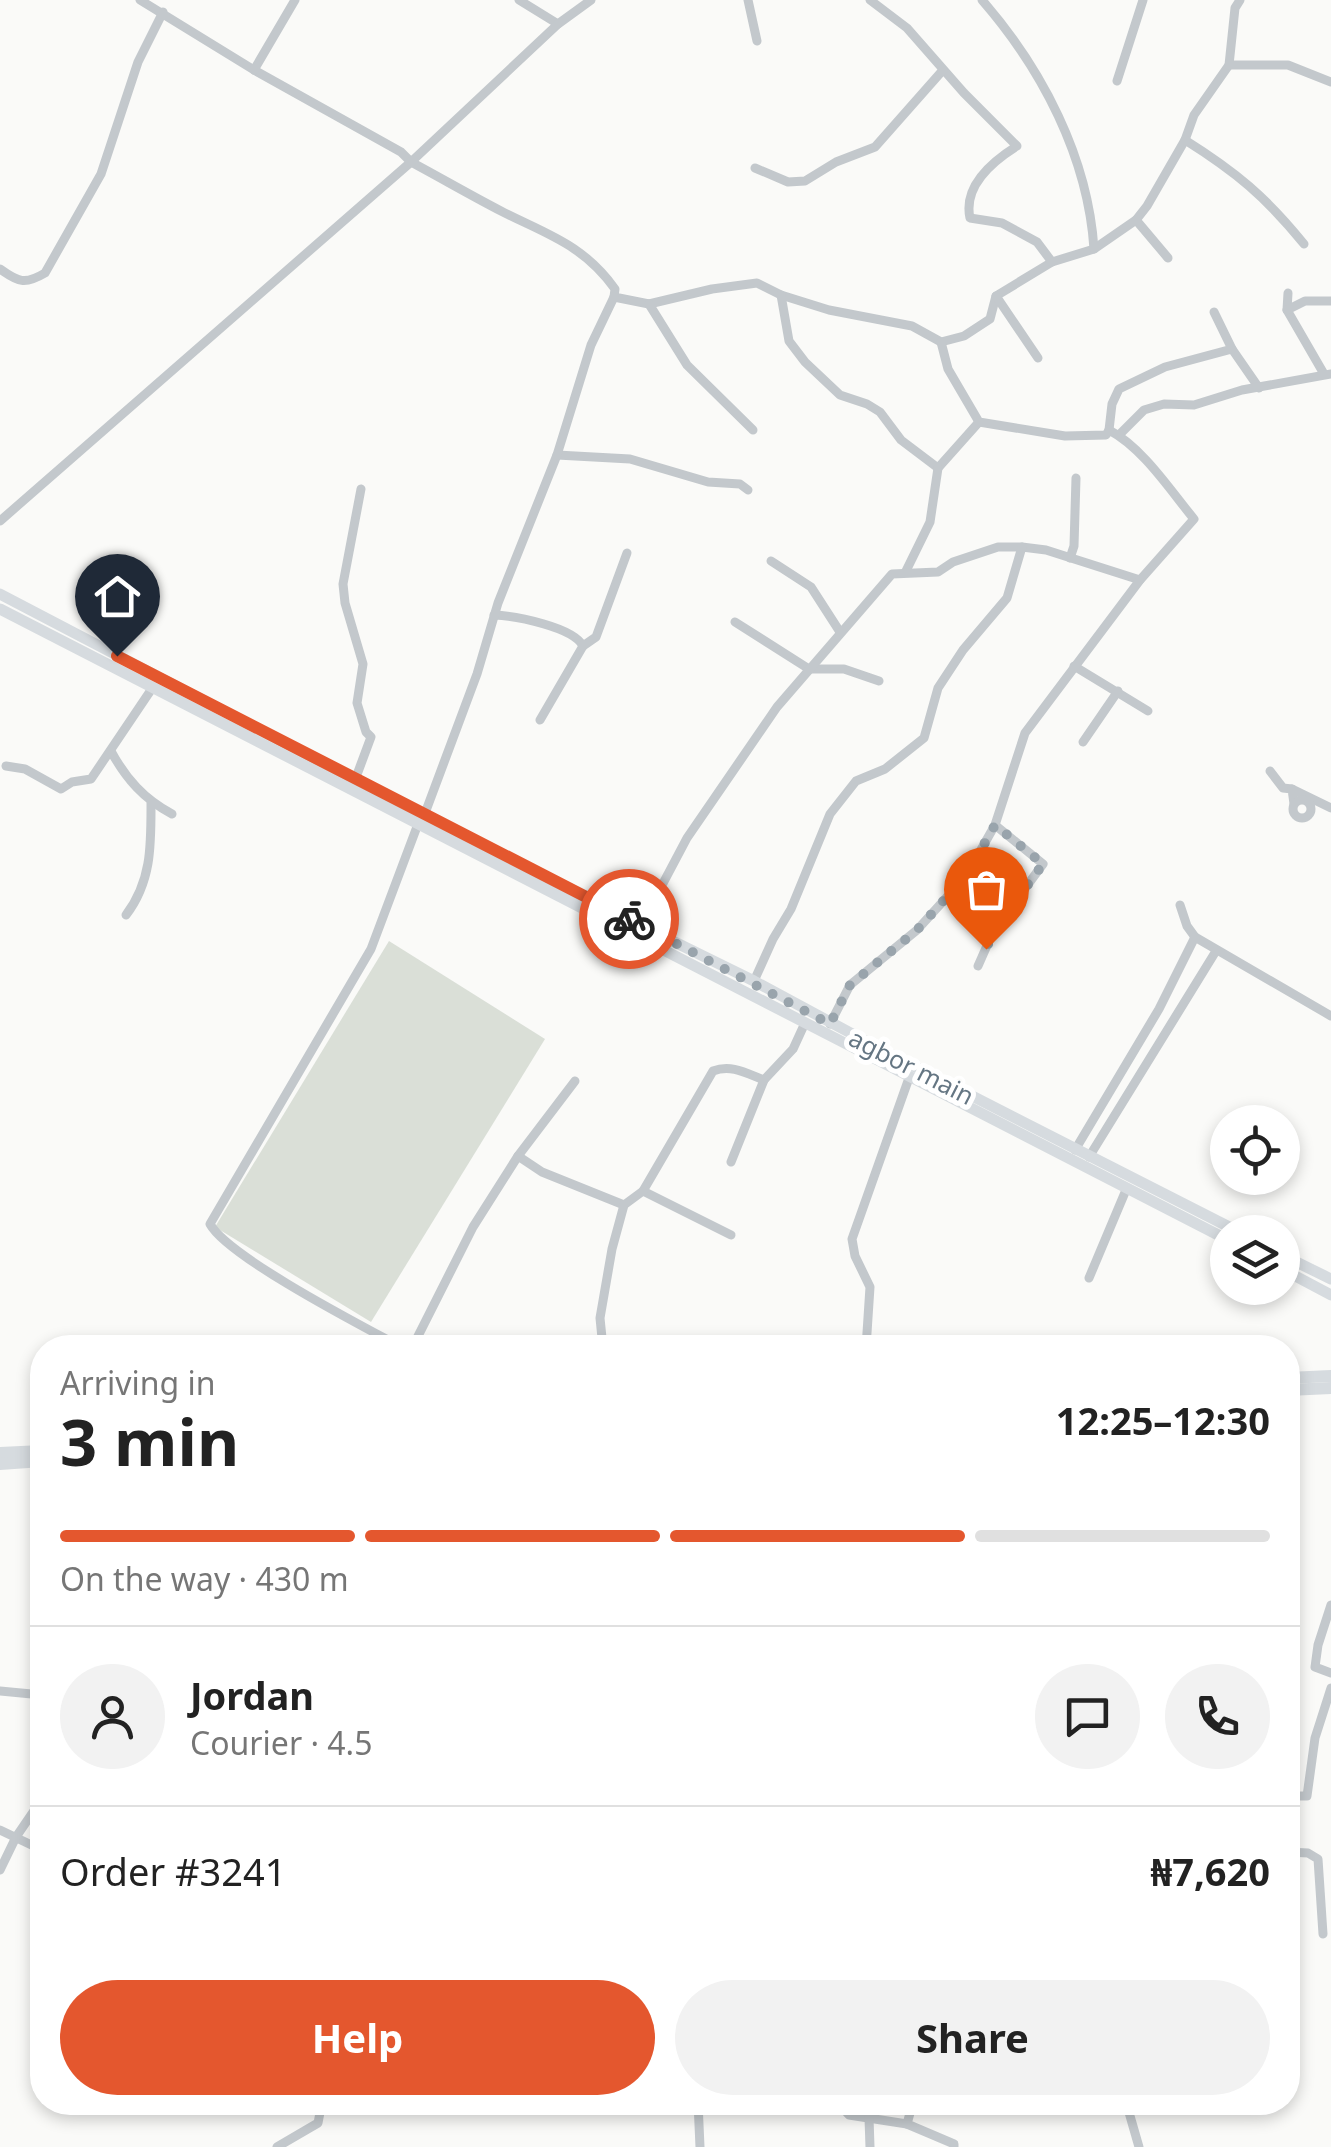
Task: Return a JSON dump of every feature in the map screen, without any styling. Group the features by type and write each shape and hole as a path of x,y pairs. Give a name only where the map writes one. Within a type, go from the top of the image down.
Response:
{"highway":[{"path":"1300,1377 1331,1376"},
{"path":"1300,1389 1331,1388"},
{"path":"0,1453 30,1451"},
{"path":"0,1464 30,1463"}],"main road":[{"name":"agbor main","path":"0,594 152,686 641,925 1210,1218"},
{"name":"agbor main","path":"0,608 55,630 355,780 420,820 804,1025 1210,1231"},
{"path":"1300,1263 1331,1278"},
{"path":"1300,1279 1331,1295"}],"street":[{"path":"140,0 254,70 402,152 411,162 504,212 547,230 571,246 615,289 494,614 477,674 371,949 210,1224 231,1244 284,1280 380,1335"},
{"path":"254,70 294,0"},
{"path":"518,0 558,24"},
{"path":"0,521 411,162 558,24 591,0"},
{"path":"748,0 758,41"},
{"path":"870,0 907,28 1017,146 988,167 969,195 970,218 1002,223 1037,242 1052,262"},
{"path":"982,0 1015,38 1050,97 1065,131 1092,221 1094,249"},
{"path":"1117,80 1143,0"},
{"path":"614,296 649,304 712,289 756,284 828,310 912,326 941,342 964,336 990,319 996,296 1052,262 1094,249 1136,220 1185,140 1194,114 1229,64 1235,8 1240,0"},
{"path":"0,269 17,281 28,283 45,274 101,174 138,62 163,12"},
{"path":"1229,64 1288,65 1331,82"},
{"path":"755,168 788,182 805,181 836,162 875,148 943,70"},
{"path":"1185,140 1248,182 1304,244"},
{"path":"1136,220 1168,258"},
{"path":"941,342 948,369 980,422 1066,436 1106,435 1144,410 1164,404 1194,405 1328,374 1287,310 1288,293"},
{"path":"780,295 789,341 804,362 840,395 880,412 902,440 938,468"},
{"path":"996,296 1038,358"},
{"path":"1287,310 1305,301 1331,301"},
{"path":"649,304 687,365 752,430"},
{"path":"1214,312 1258,388"},
{"path":"830,1024 850,985 917,930 966,876 995,825 1025,734 1140,580 1194,519 1114,432 1112,404 1119,389 1165,367 1232,349"},
{"path":"906,571 930,522 938,468 980,422"},
{"path":"556,454 630,459 708,482 740,484 748,490"},
{"path":"1070,558 1076,532 1076,478"},
{"path":"355,780 371,738 358,703 363,664 343,584 362,489"},
{"path":"641,925 686,838 777,708 892,574 938,572 953,562 998,548 1022,546 1140,580"},
{"path":"754,982 772,939 791,908 830,814 856,781 885,769 924,738 938,688 963,650 1007,598 1022,546"},
{"path":"540,720 583,646 596,636 628,553"},
{"path":"771,561 811,587 840,632"},
{"path":"494,614 516,616 572,634 583,646"},
{"path":"736,622 809,669 844,668 879,681"},
{"path":"1074,666 1148,711"},
{"path":"6,766 26,770 62,789 72,782 91,779 152,686"},
{"path":"1083,742 1118,691"},
{"path":"111,751 122,771 151,803 172,814"},
{"path":"1270,771 1283,788 1331,808"},
{"path":"1292,789 1294,804 1306,801 1311,813 1331,808"},
{"path":"126,915 142,890 147,872 151,803"},
{"path":"978,966 993,932 1043,864 995,825"},
{"path":"1180,905 1186,926 1195,937 1331,1016"},
{"path":"1075,1150 1160,1009 1195,937"},
{"path":"1089,1157 1216,951"},
{"path":"731,1162 764,1080 792,1049 804,1025"},
{"path":"602,1335 600,1318 624,1205 643,1191 713,1071 724,1066 764,1080"},
{"path":"867,1335 870,1287 855,1256 852,1239 909,1078"},
{"path":"419,1335 473,1227 518,1156 574,1080"},
{"path":"518,1156 542,1172 624,1205"},
{"path":"1089,1278 1126,1190"},
{"path":"643,1191 731,1235"},
{"path":"1331,1605 1315,1667 1331,1673"},
{"path":"1300,1796 1306,1796 1315,1738 1331,1688"},
{"path":"0,1691 30,1693"},
{"path":"1315,1738 1331,1738"},
{"path":"0,1870 30,1816"},
{"path":"0,1830 30,1844"},
{"path":"1300,1853 1318,1858 1323,1934"},
{"path":"278,2147 318,2123 320,2115"},
{"path":"699,2115 700,2147"},
{"path":"849,2115 907,2124 954,2147"},
{"path":"907,2124 910,2115"},
{"path":"1129,2115 1138,2147"},
{"path":"869,2118 870,2147"}],"shaded area":[{"path":"389,941 545,1039 371,1322 215,1227"}],"way so far":[{"path":"629,919 830,1024 850,985 917,930 966,876 995,825 1043,864 993,932 986,949"}],"route":[{"path":"117,656 629,919"}]}
